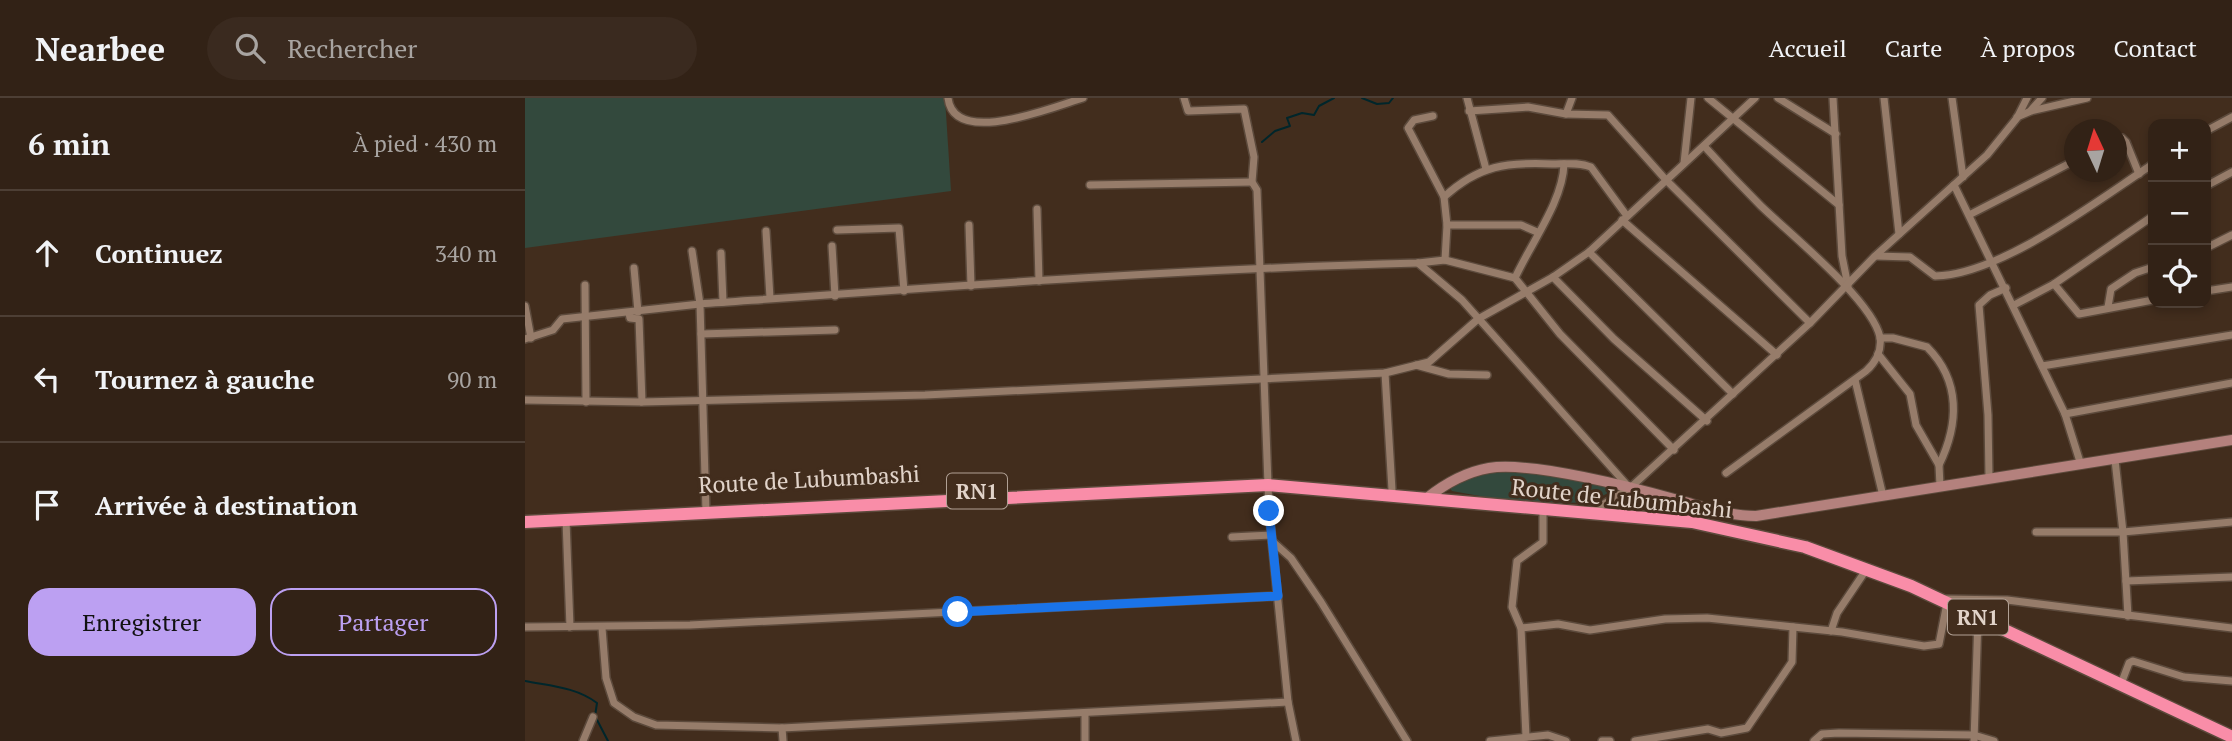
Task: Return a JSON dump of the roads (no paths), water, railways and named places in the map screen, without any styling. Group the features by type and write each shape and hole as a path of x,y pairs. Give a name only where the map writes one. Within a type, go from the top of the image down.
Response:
{"highway":[{"name":"Route de Lubumbashi","path":"1269,482 1419,500 1427,498 1692,522 1805,547 1944,601 2232,737"},
{"name":"Route de Lubumbashi","path":"525,515 1269,482 1422,492 1427,498"},
{"name":"Route de Lubumbashi","path":"525,522 705,509"}],"street":[{"path":"948,98 950,111 957,118 978,123 1000,122 1083,98"},
{"path":"1184,98 1188,111 1244,109"},
{"path":"1241,98 1254,157 1252,183 1257,190 1271,538 1288,702 1296,741"},
{"path":"1467,98 1486,169"},
{"path":"1528,107 1531,98"},
{"path":"1566,114 1572,98"},
{"path":"1684,163 1691,98"},
{"path":"1709,98 1839,205"},
{"path":"525,400 642,402 925,396 1385,373 1429,362 1478,319 1553,277 1589,252 1755,98"},
{"path":"1779,98 1836,134"},
{"path":"1833,98 1839,205 1848,286"},
{"path":"1884,98 1899,234"},
{"path":"1952,98 1963,177"},
{"path":"1591,513 1630,488 1777,355 1875,256 1987,155 2017,118 2027,98"},
{"path":"2031,111 2042,98"},
{"path":"2017,118 2031,111 2087,98"},
{"path":"1469,111 1528,107 1566,114 1608,115 1666,180 1810,323"},
{"path":"1433,116 1414,120 1408,128 1444,197 1447,225 1445,260"},
{"path":"2211,128 2232,117"},
{"path":"2127,144 2139,174"},
{"path":"1705,147 1759,204 1848,286 1863,304 1880,338 1875,363 1726,473"},
{"path":"1444,197 1486,169 1521,163 1591,167 1625,218 1777,355"},
{"path":"1515,278 1537,232 1556,201 1563,180 1564,164"},
{"path":"1971,214 2064,166"},
{"path":"1875,256 1910,257 1935,276 1952,275 1992,261 2028,243 2148,168"},
{"path":"2211,183 2232,172"},
{"path":"1090,185 1252,183"},
{"path":"1954,185 1971,214 2065,414 2081,465"},
{"path":"1037,209 1039,281"},
{"path":"2014,305 2054,284 2148,219"},
{"path":"969,225 971,286"},
{"path":"1447,225 1521,225 1537,232"},
{"path":"838,230 899,228 904,291"},
{"path":"766,231 770,299"},
{"path":"2210,245 2232,235"},
{"path":"832,246 835,296"},
{"path":"692,251 700,304 700,400 705,509"},
{"path":"1589,252 1733,394"},
{"path":"721,253 723,302"},
{"path":"525,306 528,338 553,330 562,319 639,313 723,302 1258,267 1445,260 1515,278 1560,334 1674,450"},
{"path":"1419,263 1448,286 1630,488"},
{"path":"634,268 639,313"},
{"path":"2108,307 2111,289 2135,273 2148,269"},
{"path":"1553,277 1614,339 1707,421"},
{"path":"2054,284 2075,313 2148,301"},
{"path":"585,285 586,401"},
{"path":"2211,290 2232,287"},
{"path":"1989,477 1988,415 1979,304 1990,295 2006,288"},
{"path":"629,313 630,318 639,319 642,402"},
{"path":"701,334 835,330"},
{"path":"2042,366 2232,335"},
{"path":"1880,338 1893,338 1927,347 1948,379 1954,398 1955,419 1949,444 1939,465"},
{"path":"1878,354 1910,394 1916,425 1939,465 1940,486"},
{"path":"1414,364 1449,374 1487,374"},
{"path":"1385,373 1392,490"},
{"path":"1855,380 1883,496"},
{"path":"2065,414 2232,383"},
{"path":"1427,498 1458,478 1501,467 1515,467 1630,488 1742,516 2232,440"},
{"path":"2115,460 2128,616"},
{"path":"1526,737 1521,628 1512,607 1517,561 1543,542 1543,510"},
{"path":"566,520 570,627"},
{"path":"2036,532 2123,533 2232,522"},
{"path":"1232,537 1271,538 1302,575 1407,741"},
{"path":"1831,631 1837,613 1866,570"},
{"path":"2126,581 2232,577"},
{"path":"525,627 601,628 1278,596"},
{"path":"1521,628 1558,624 1590,630 1665,619 1707,618 1831,631 1924,646 1939,644 1944,601 1995,599 2232,628"},
{"path":"1973,738 1978,617"},
{"path":"1635,741 1708,729 1721,733 1747,728 1792,662 1793,627"},
{"path":"601,628 606,678 614,703 622,711 656,725 782,728 1288,702"},
{"path":"2121,684 2129,663 2133,661 2184,677 2232,681"},
{"path":"1084,713 1085,741"},
{"path":"583,741 593,717"},
{"path":"782,728 783,741"},
{"path":"1814,741 1828,733 1994,741"},
{"path":"1490,741 1548,735 1566,741"},
{"path":"1602,741 1610,741"}],"waterway":[{"path":"1262,142 1275,131 1290,126 1287,118 1302,113 1314,115 1319,106 1334,98"},
{"path":"1362,98 1377,104 1389,103 1393,98"},
{"path":"525,681 572,690 597,703 595,716 608,741"}]}
